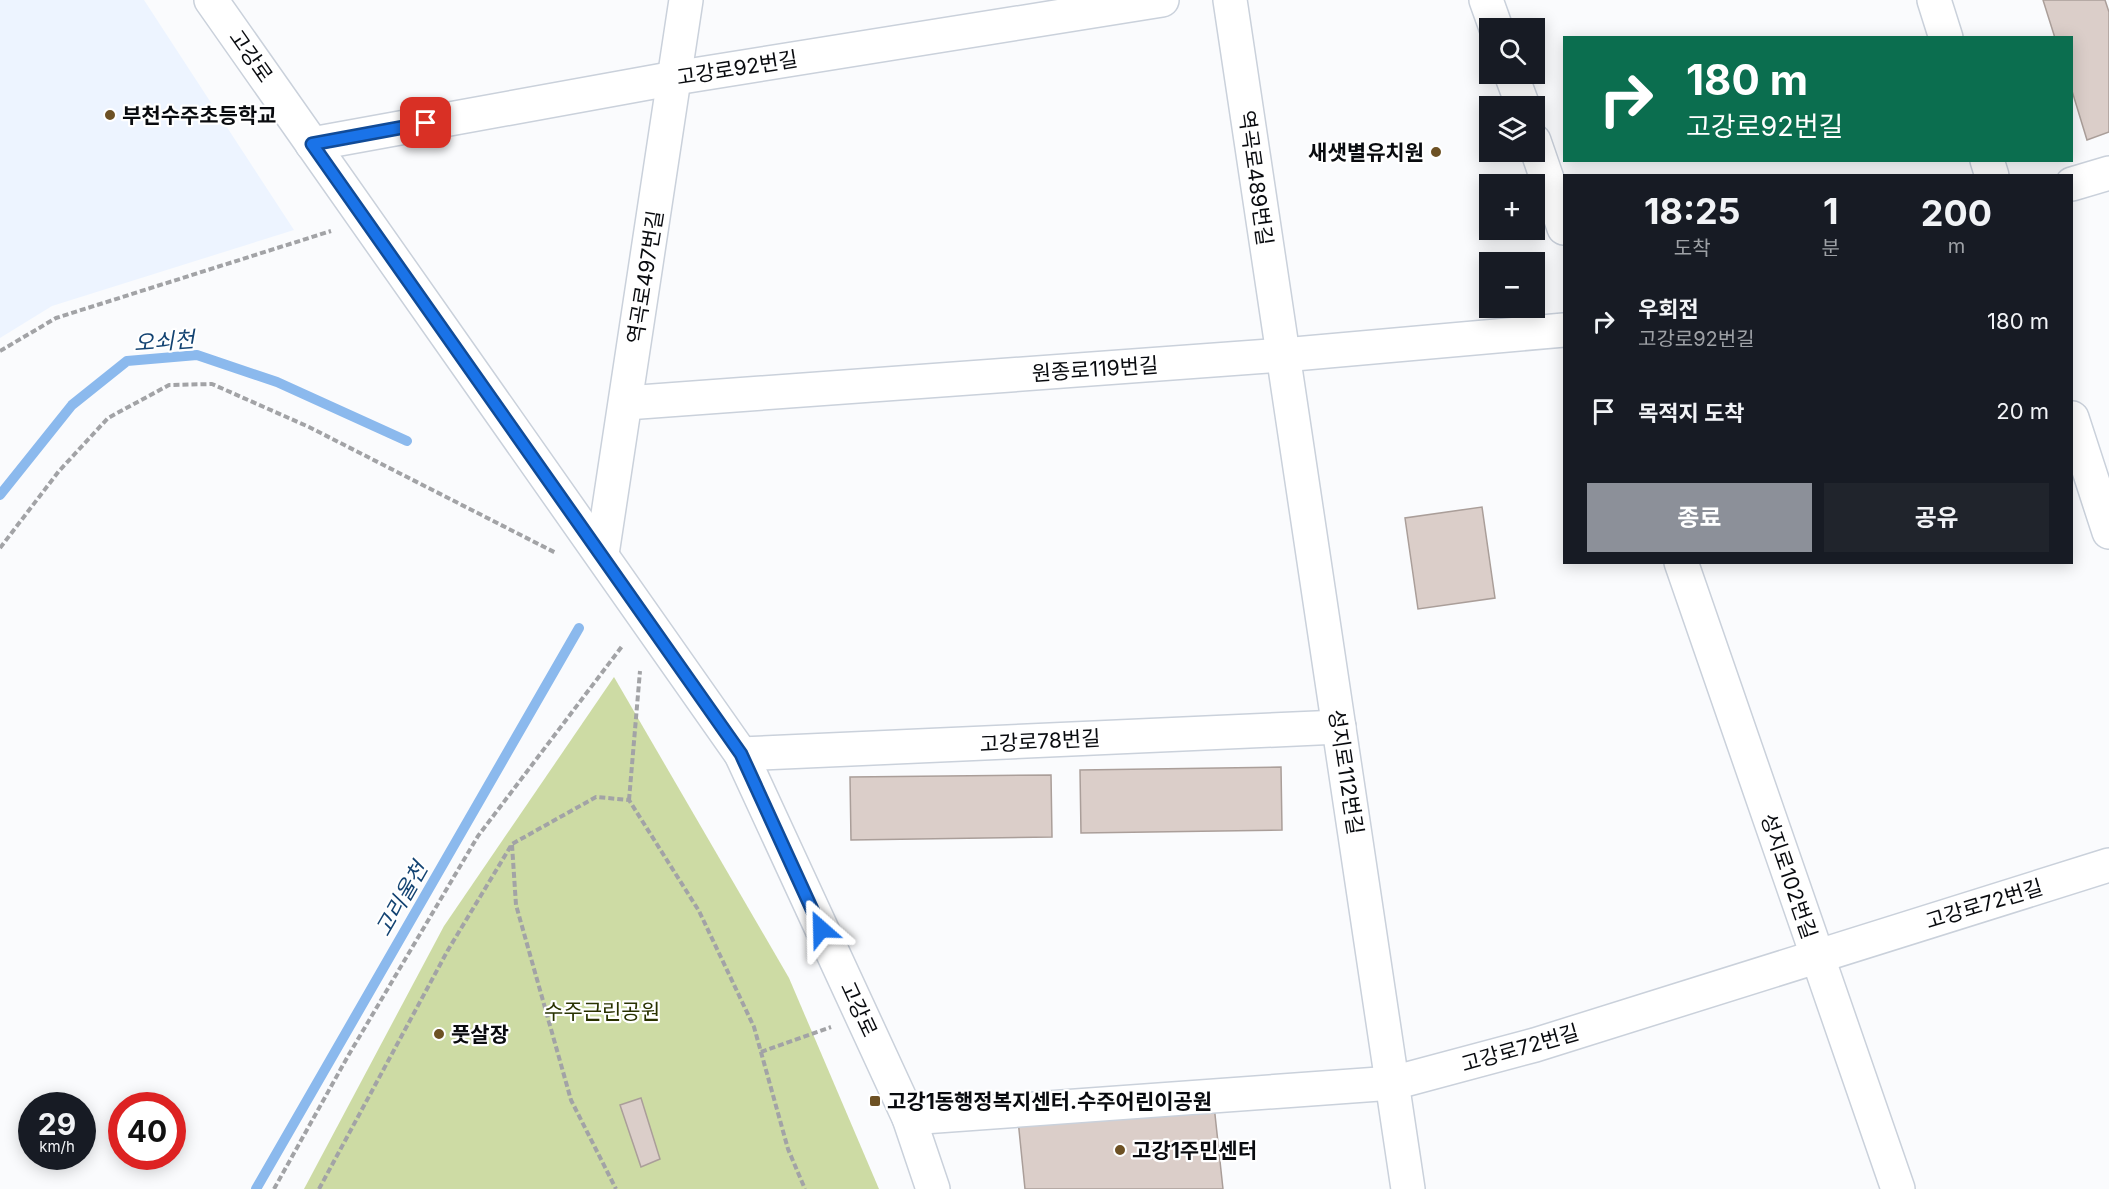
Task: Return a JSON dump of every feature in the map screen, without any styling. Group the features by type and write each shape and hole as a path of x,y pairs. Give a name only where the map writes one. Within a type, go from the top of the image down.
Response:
{"street":[{"name":"고강로","path":"211,0 741,754 909,1118 933,1189"},
{"name":"역곡로497번길","path":"602,554 686,0"},
{"name":"고강로92번길","path":"312,144 675,78 1162,0"},
{"name":"역곡로489번길","path":"1230,0 1283,355"},
{"path":"1486,0 1492,18"},
{"path":"1934,0 1945,36"},
{"path":"1541,162 1563,225"},
{"path":"2073,184 2109,173"},
{"name":"원종로119번길","path":"626,404 1283,355 1563,330"},
{"name":"성지로112번길","path":"1283,355 1408,1189"},
{"path":"2073,421 2109,532"},
{"name":"성지로102번길","path":"1682,564 1898,1189"},
{"name":"고강로78번길","path":"741,754 1339,727"},
{"name":"고강로72번길","path":"909,1118 1393,1083 1535,1045 2109,865"}],"path":[{"path":"0,351 56,318 366,219"},
{"path":"0,548 59,471 108,418 169,385 212,384 309,427 562,556"},
{"path":"645,616 629,800 699,911 754,1027 788,1149 805,1189"},
{"path":"274,1189 348,1056 478,836 645,616"},
{"path":"319,1189 448,950 512,844 596,797 629,800"},
{"path":"512,844 516,905 571,1100 616,1189"},
{"path":"761,1052 861,1016"}],"shaded area":[{"name":"부천수주초등학교","path":"0,0 144,0 294,230 52,306 0,338"}],"green space":[{"name":"수주근린공원","path":"614,677 789,978 879,1189 304,1189 444,926"}],"building":[{"path":"2043,0 2105,0 2109,12 2109,132 2087,140 2073,94 2073,36 2054,36"},
{"path":"1482,507 1495,598 1418,609 1405,518"},
{"path":"1281,767 1282,830 1081,833 1080,770"},
{"path":"1051,775 1052,837 851,840 850,777"},
{"name":"고강1주민센터","path":"1213,1096 1223,1189 1025,1189 1017,1110"},
{"path":"641,1098 660,1159 641,1167 620,1105"}],"waterway":[{"name":"오쇠천","path":"0,495 72,405 127,361 197,355 277,382 407,441"},
{"name":"고리울천","path":"256,1189 579,628"}],"place":[{"name":"부천수주초등학교","path":"110,115"},
{"name":"새샛별유치원","path":"1436,152"},
{"name":"풋살장","path":"439,1034"},
{"name":"고강1동행정복지센터.수주어린이공원","path":"875,1101"},
{"name":"고강1주민센터","path":"1120,1150"}],"route":[{"path":"426,123 312,144 741,754 821,929"}]}
